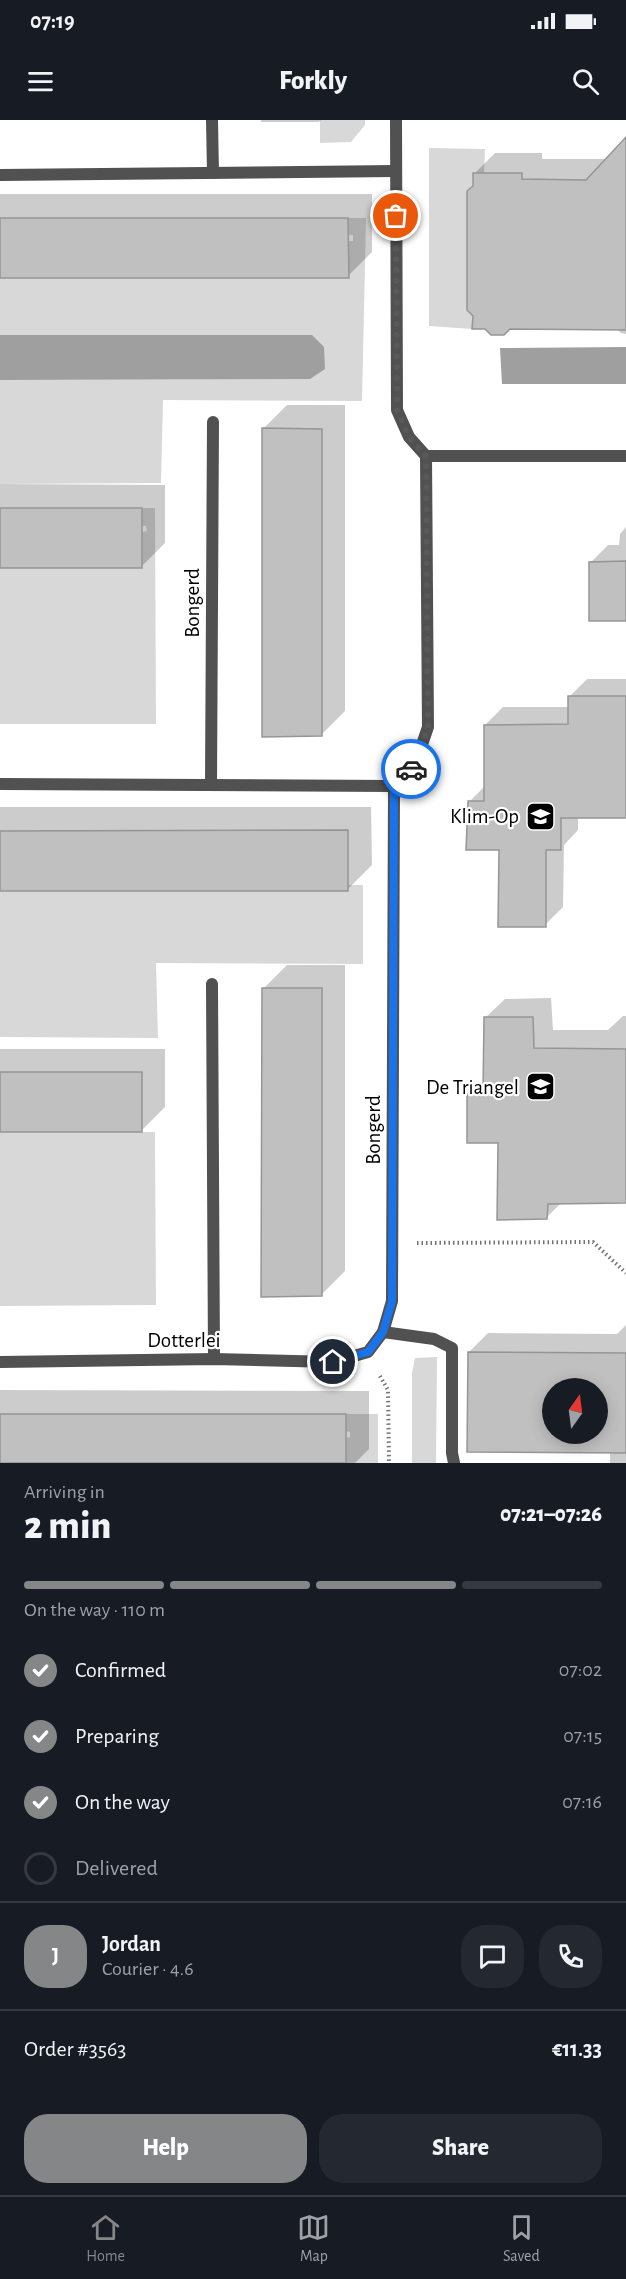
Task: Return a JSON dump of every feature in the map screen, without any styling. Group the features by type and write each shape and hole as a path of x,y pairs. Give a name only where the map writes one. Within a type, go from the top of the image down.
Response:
{"street":[{"path":"212,120 213,173"},
{"path":"0,784 394,786 415,765 428,727 426,456 409,437 397,410 396,120"},
{"path":"0,175 396,171"},
{"name":"Bongerd","path":"211,784 213,422"},
{"path":"426,456 626,456"},
{"name":"Bongerd","path":"368,1352 383,1332 392,1301 394,786"},
{"path":"212,984 214,1359"},
{"path":"383,1332 434,1339 452,1348 452,1453 454,1463"},
{"name":"Dotterlei","path":"0,1362 214,1359 333,1362 368,1352"}],"path":[{"path":"392,1243 593,1242 626,1273"},
{"path":"368,1352 387,1390 389,1463"}],"shaded area":[{"path":"320,120 365,120 365,125 351,142 320,143"},
{"path":"429,148 485,149 484,173 473,174 473,186 467,191 473,221 467,228 474,291 467,298 467,310 473,316 472,329 429,326"},
{"path":"348,218 366,218 362,401 163,400 161,483 0,484 0,380 310,379 312,335 0,335 0,278 348,278 348,241 353,241 353,235 348,235"},
{"path":"0,335 312,335 324,347 325,369 310,379 0,380"},
{"path":"626,347 626,384 502,384 500,348"},
{"path":"142,508 155,508 156,724 0,724 0,568 141,568 142,532 147,531 146,526 142,526"},
{"path":"348,885 363,885 363,964 156,963 158,1038 0,1037 0,891 348,891"},
{"path":"0,1132 155,1132 156,1305 0,1306"},
{"path":"437,1357 436,1463 412,1463 412,1373 415,1358"},
{"path":"346,1414 378,1414 378,1463 346,1463 346,1438 350,1437 350,1432 346,1431"}],"building":[{"path":"626,137 626,330 510,329 504,335 491,335 485,329 472,329 473,316 467,310 467,191 473,186 473,173 522,173 522,179 586,180"},
{"path":"0,218 348,218 349,278 0,278"},
{"path":"262,428 322,429 322,736 262,737"},
{"path":"0,508 142,508 142,568 0,568"},
{"path":"626,561 626,621 589,621 589,562"},
{"path":"568,696 626,696 626,818 561,818 561,850 546,850 546,927 498,927 499,850 466,850 468,801 484,801 484,725 568,724"},
{"path":"348,830 348,891 0,891 0,831"},
{"path":"262,988 322,988 322,1296 261,1297"},
{"path":"484,1017 533,1017 534,1048 626,1049 626,1203 548,1204 547,1219 497,1220 498,1143 467,1143 467,1094 483,1094"},
{"path":"0,1072 142,1072 142,1132 0,1132"},
{"path":"468,1352 626,1353 626,1453 467,1452"},
{"path":"0,1414 346,1414 346,1463 0,1463"}],"way so far":[{"path":"396,216 397,410 409,437 426,456 428,727 415,765 411,769"}],"place":[{"name":"Klim-Op","path":"540,816"},
{"name":"De Triangel","path":"540,1087"}],"route":[{"path":"333,1362 368,1352 383,1332 392,1301 394,786 411,769"}]}
